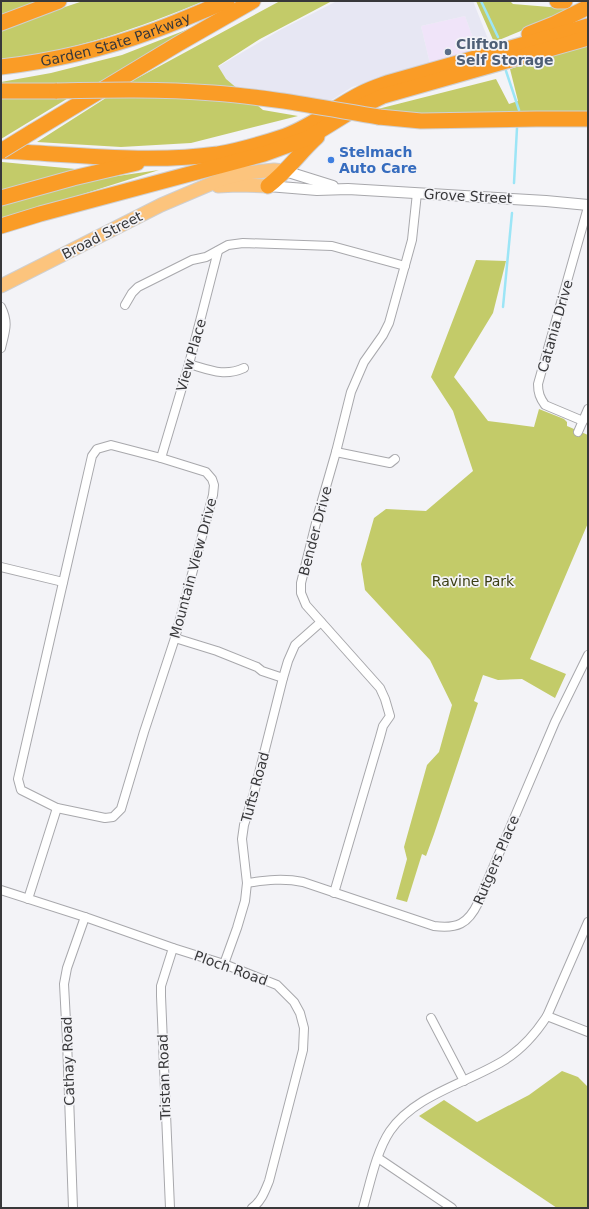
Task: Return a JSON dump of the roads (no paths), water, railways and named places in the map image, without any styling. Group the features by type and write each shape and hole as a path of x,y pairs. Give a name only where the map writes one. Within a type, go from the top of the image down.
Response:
{"highway":[{"path":"1,23 59,1"},
{"name":"Garden State Parkway","path":"1,67 22,65 68,56 113,44 153,31 227,1"},
{"path":"1,151 178,44 253,1"},
{"path":"557,1 565,1"},
{"path":"479,57 554,24 588,7"},
{"path":"1,151 159,158 189,157 220,153 259,144 287,135 305,127 362,93 387,83 588,26"},
{"path":"1,226 40,214 264,154 308,138 361,106 383,96 588,38"},
{"path":"1,91 150,90 212,93 251,97 379,117 421,121 588,119"},
{"path":"268,186 308,145 335,122"},
{"path":"1,198 100,171 159,158"}],"main road":[{"name":"Broad Street","path":"1,286 181,196 226,178 246,173 274,170 284,171"},
{"name":"Broad Street","path":"204,187 237,185 268,186"}],"street":[{"name":"Grove Street","path":"284,171 325,184 348,189"},
{"name":"Grove Street","path":"268,186 318,190 348,189 546,201 588,206"},
{"name":"Bender Drive","path":"334,893 383,726 390,716 385,698 380,688 306,605 301,593 301,583 336,452 350,392 364,362 383,335 389,323 413,236 417,193"},
{"name":"Catania Drive","path":"583,421 545,405 538,392 538,384 588,206"},
{"path":"125,305 132,293 138,287 192,260 206,258 228,245 243,243 332,246 405,266"},
{"name":"View Place","path":"161,458 189,364 218,251"},
{"path":"1,307 6,319 1,348"},
{"path":"189,364 221,374 234,372 244,368"},
{"path":"578,432 588,410"},
{"name":"Mountain View Drive","path":"111,445 161,458 206,472 214,485 214,495 175,638 144,732 121,809 113,818 105,818 57,808 21,790 18,779 92,456 97,449 111,445"},
{"path":"336,452 390,463 395,459"},
{"path":"1,567 63,582"},
{"name":"Tufts Road","path":"224,964 245,901 246,883 242,839 244,825 254,793 283,678 288,661 296,645 321,622"},
{"path":"175,638 217,650 257,667 262,671 283,678"},
{"name":"Rutgers Place","path":"246,883 279,879 303,882 434,926 445,928 454,926 468,919 478,904 555,722 588,655"},
{"path":"28,899 57,808"},
{"name":"Ploch Road","path":"1,890 224,964 277,985 294,1002 300,1013 304,1028 304,1050 269,1181 257,1205 252,1208"},
{"name":"Cathay Road","path":"73,1208 64,984 67,968 85,917"},
{"path":"363,1208 383,1145 390,1131 398,1121 423,1101 503,1061 514,1053 539,1028 547,1016 588,922"},
{"name":"Tristan Road","path":"170,1208 161,986 173,948"},
{"path":"547,1016 588,1032"},
{"path":"431,1018 464,1081"},
{"path":"378,1158 452,1208"}],"waterway":[{"path":"481,1 498,37"},
{"path":"506,71 519,110"},
{"path":"514,183 517,128"},
{"path":"503,307 512,213"}],"place":[{"name":"Clifton Self Storage","path":"448,52"},
{"name":"Stelmach Auto Care","path":"331,160"}],"park label":[{"name":"Ravine Park","path":"473,581"}]}
